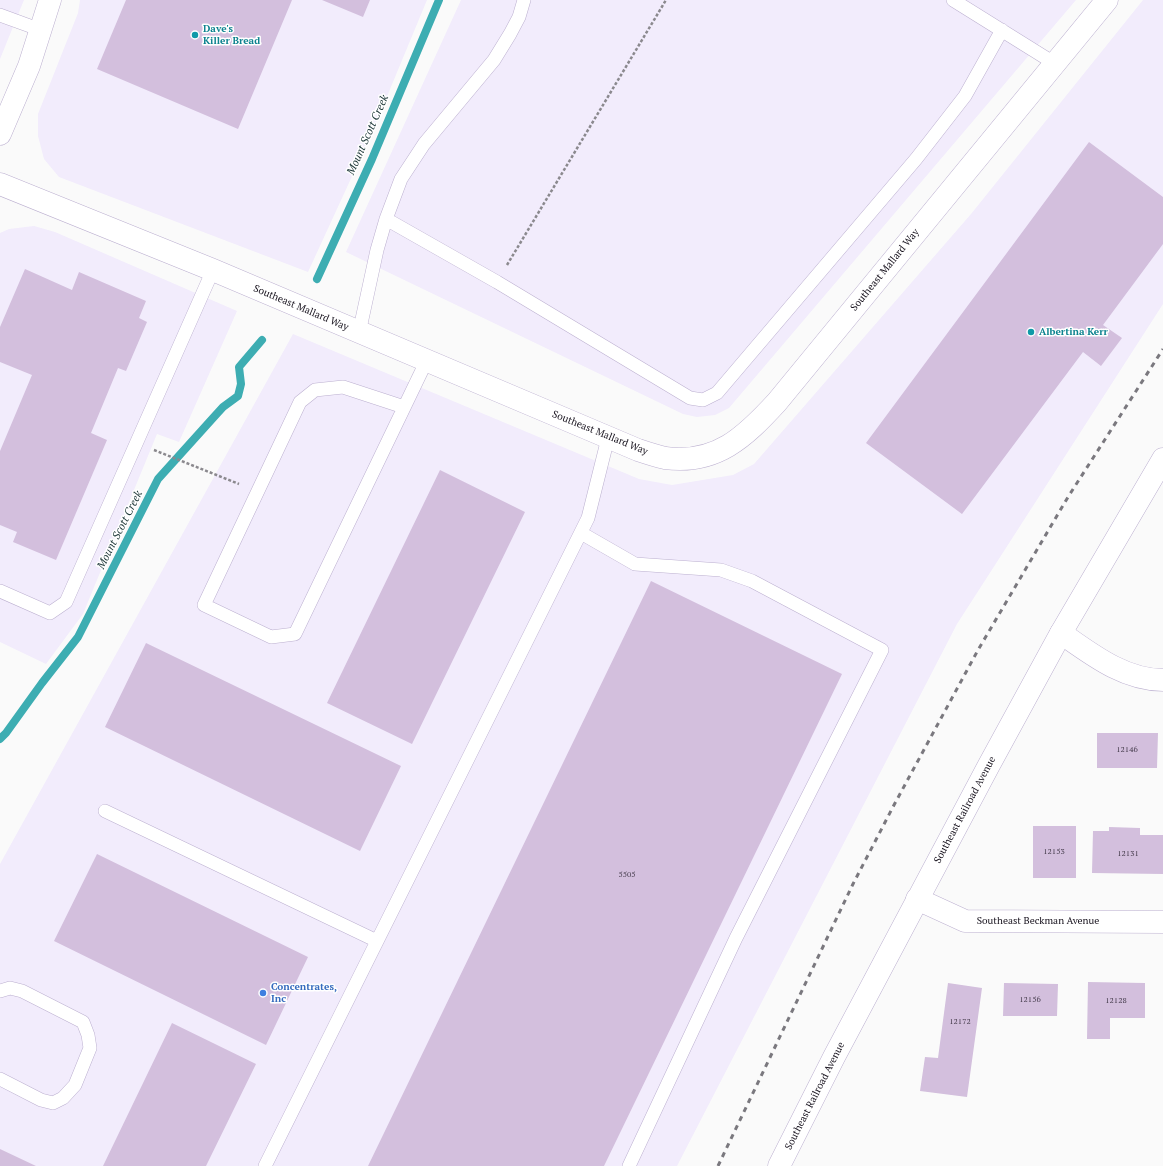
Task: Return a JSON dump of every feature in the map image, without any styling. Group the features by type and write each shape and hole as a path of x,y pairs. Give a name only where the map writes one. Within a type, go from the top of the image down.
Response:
{"street":[{"path":"0,134 29,66 50,0"},
{"name":"Southeast Mallard Way","path":"0,184 214,270 426,362 608,438 664,458 684,459 702,457 721,450 744,435 777,402 1107,0"},
{"name":"Southeast Railroad Avenue","path":"779,1166 917,899 1061,633 1163,459"},
{"path":"1061,633 1104,662 1128,674 1163,680"},
{"name":"Southeast Beckman Avenue","path":"917,899 965,921 1163,922"}],"lane":[{"path":"359,333 377,250 386,219 401,180 424,144 494,60 519,17 524,0"},
{"path":"953,0 1054,64"},
{"path":"0,15 41,30"},
{"path":"386,219 496,282 690,398 704,400 717,393 916,159 965,96 1002,30"},
{"path":"0,591 50,613 66,602 214,270"},
{"path":"404,407 343,387 315,390 300,402 204,605 271,636 295,634 426,362"},
{"path":"265,1166 581,533 588,518 608,438"},
{"path":"581,533 635,564 721,570 752,581 882,650 736,938 629,1166"},
{"path":"105,811 377,941"},
{"path":"0,990 10,988 22,991 83,1022 88,1035 90,1048 75,1085 63,1098 53,1103 41,1100 0,1079"}],"path":[{"path":"496,282 666,0"},
{"path":"137,443 258,492"}],"shaded area":[{"path":"0,0 24,0 0,59"},
{"path":"80,0 427,0 371,135 308,272 59,177 44,159 38,136 38,114 78,13"},
{"path":"461,0 1076,0 729,408 715,415 697,417 683,414 346,252"},
{"path":"1143,0 1163,0 1163,304 957,624 677,1166 0,1166 0,864 293,334 639,479 672,485 733,475 754,464 971,214"},
{"path":"34,226 55,232 237,311 179,442 157,434 83,614 46,664 0,642 0,233 9,229"}],"building":[{"name":"Dave's Killer Bread","path":"126,0 292,0 238,129 97,69"},
{"path":"322,0 370,0 363,17"},
{"name":"Albertina Kerr","path":"1089,142 1163,197 1163,244 1103,325 1122,338 1101,366 1083,352 962,514 866,443"},
{"path":"25,269 72,290 79,272 146,301 139,318 147,322 126,371 118,368 91,433 107,440 56,560 13,542 17,532 0,525 0,451 32,375 0,362 0,327"},
{"path":"440,470 525,512 412,744 327,703"},
{"path":"651,581 842,674 604,1166 368,1166"},
{"path":"146,643 401,766 360,851 105,727"},
{"path":"1097,733 1158,733 1157,768 1097,768"},
{"path":"1033,826 1076,826 1076,878 1033,878"},
{"path":"1109,827 1140,828 1140,835 1163,835 1163,874 1092,873 1093,831 1109,831"},
{"path":"97,854 308,957 266,1045 54,941"},
{"path":"1088,982 1145,983 1145,1018 1110,1018 1110,1039 1087,1039"},
{"path":"948,983 982,988 967,1097 920,1091 925,1057 938,1058"},
{"path":"1004,983 1058,984 1057,1016 1003,1016"},
{"path":"172,1023 256,1064 206,1166 103,1166"},
{"path":"0,1149 36,1166 0,1166"}],"waterway":[{"name":"Mount Scott Creek","path":"317,279 372,159 439,0"},
{"name":"Mount Scott Creek","path":"0,739 78,637 158,479 223,407 238,396 241,384 239,367 262,340"}],"railway":[{"path":"718,1166 853,884 978,650 1068,497 1163,349"}],"place":[{"name":"Dave's Killer Bread","path":"195,35"},
{"name":"Albertina Kerr","path":"1031,332"},
{"name":"Concentrates, Inc","path":"263,993"}]}
